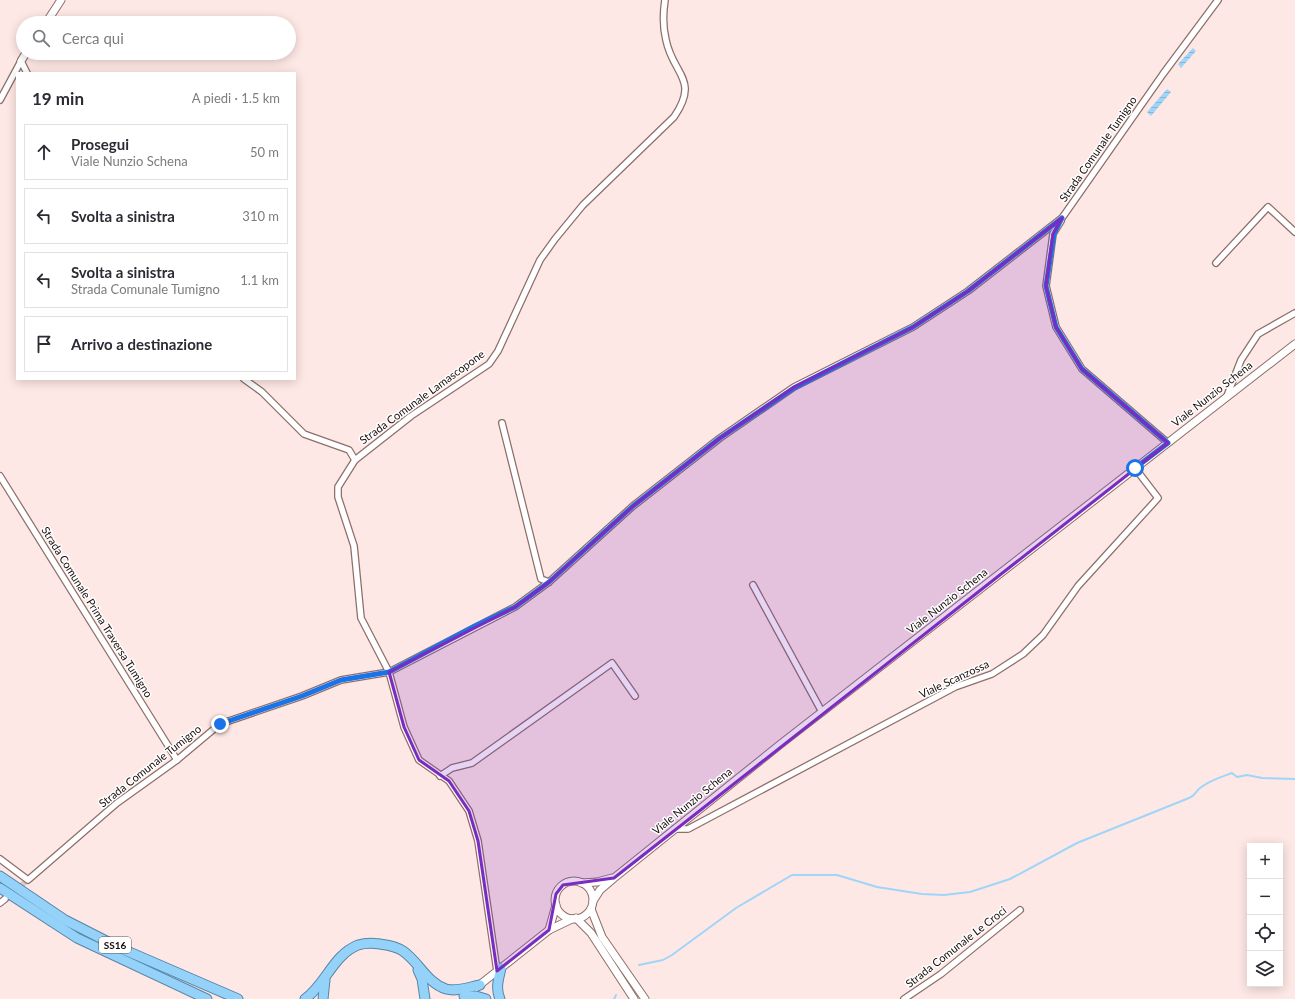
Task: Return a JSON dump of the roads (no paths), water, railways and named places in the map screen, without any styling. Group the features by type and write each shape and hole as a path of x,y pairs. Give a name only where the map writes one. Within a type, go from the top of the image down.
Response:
{"highway":[{"name":"SS16","path":"0,876 65,920 120,948 238,999"},
{"name":"SS16","path":"0,888 77,938 207,999"},
{"path":"305,999 316,991 326,978 330,969 345,954 359,945 373,943 390,945 403,950 434,983 447,989 461,989 480,985"},
{"path":"413,960 422,979 425,999"},
{"path":"499,970 498,994 500,999"},
{"path":"323,999 326,978"},
{"path":"208,986 246,999"},
{"path":"190,992 204,999"},
{"path":"463,998 476,996 486,999"}],"street":[{"path":"51,16 61,0"},
{"name":"Strada Comunale Lamascopone","path":"499,970 478,841 469,811 449,781 419,760 404,727 389,672 361,618 354,546 338,497 338,487 355,460 411,416 488,364 498,351 540,260 555,239 583,205 674,117 684,103 686,94 684,83 666,41 664,19 665,0"},
{"name":"Strada Comunale Tumigno","path":"0,859 28,880 117,803 177,760 220,724 302,696 341,680 389,672 475,626 515,607 549,582 633,506 720,438 794,388 913,327 968,291 1062,218 1163,74 1218,0"},
{"path":"21,61 26,72"},
{"path":"0,100 21,61"},
{"path":"1216,263 1268,207 1295,232"},
{"path":"1062,218 1054,234 1046,286 1056,327 1082,369 1168,443"},
{"path":"1227,397 1241,360 1258,334 1295,313"},
{"name":"Viale Nunzio Schena","path":"593,901 600,890 614,878 822,712 1295,344"},
{"path":"245,380 262,392 304,434 349,450 355,460"},
{"path":"502,423 541,579 549,582"},
{"name":"Viale Scanzossa","path":"675,829 688,828 955,687 992,674 1024,654 1043,635 1078,586 1158,498 1135,468"},
{"name":"Strada Comunale Prima Traversa Tumigno","path":"0,476 177,760"},
{"path":"753,585 822,712"},
{"path":"440,776 452,768 472,763 612,662 636,696"},
{"name":"Viale Nunzio Schena","path":"582,882 597,882 614,878"},
{"path":"463,998 549,930 574,918 587,914 591,909 593,901 590,890 582,882 569,882 563,884 556,894 556,905 549,930"},
{"path":"556,905 563,915 574,918 591,933 634,999"},
{"path":"591,909 602,937 644,999"},
{"name":"Strada Comunale Le Croci","path":"904,999 941,974 1020,910"}],"water":[{"path":"1193,48 1196,51 1181,68 1178,64"},
{"path":"1167,89 1171,92 1151,116 1147,112"}],"waterway":[{"path":"639,965 663,960 672,955 736,908 792,875 837,875 877,887 922,894 944,895 970,892 1010,879 1077,843 1191,797 1200,788 1208,783 1232,773 1237,777 1247,775 1262,778 1295,779"},
{"path":"614,999 616,995"}],"tunnel":[{"path":"8,896 28,880"}]}
